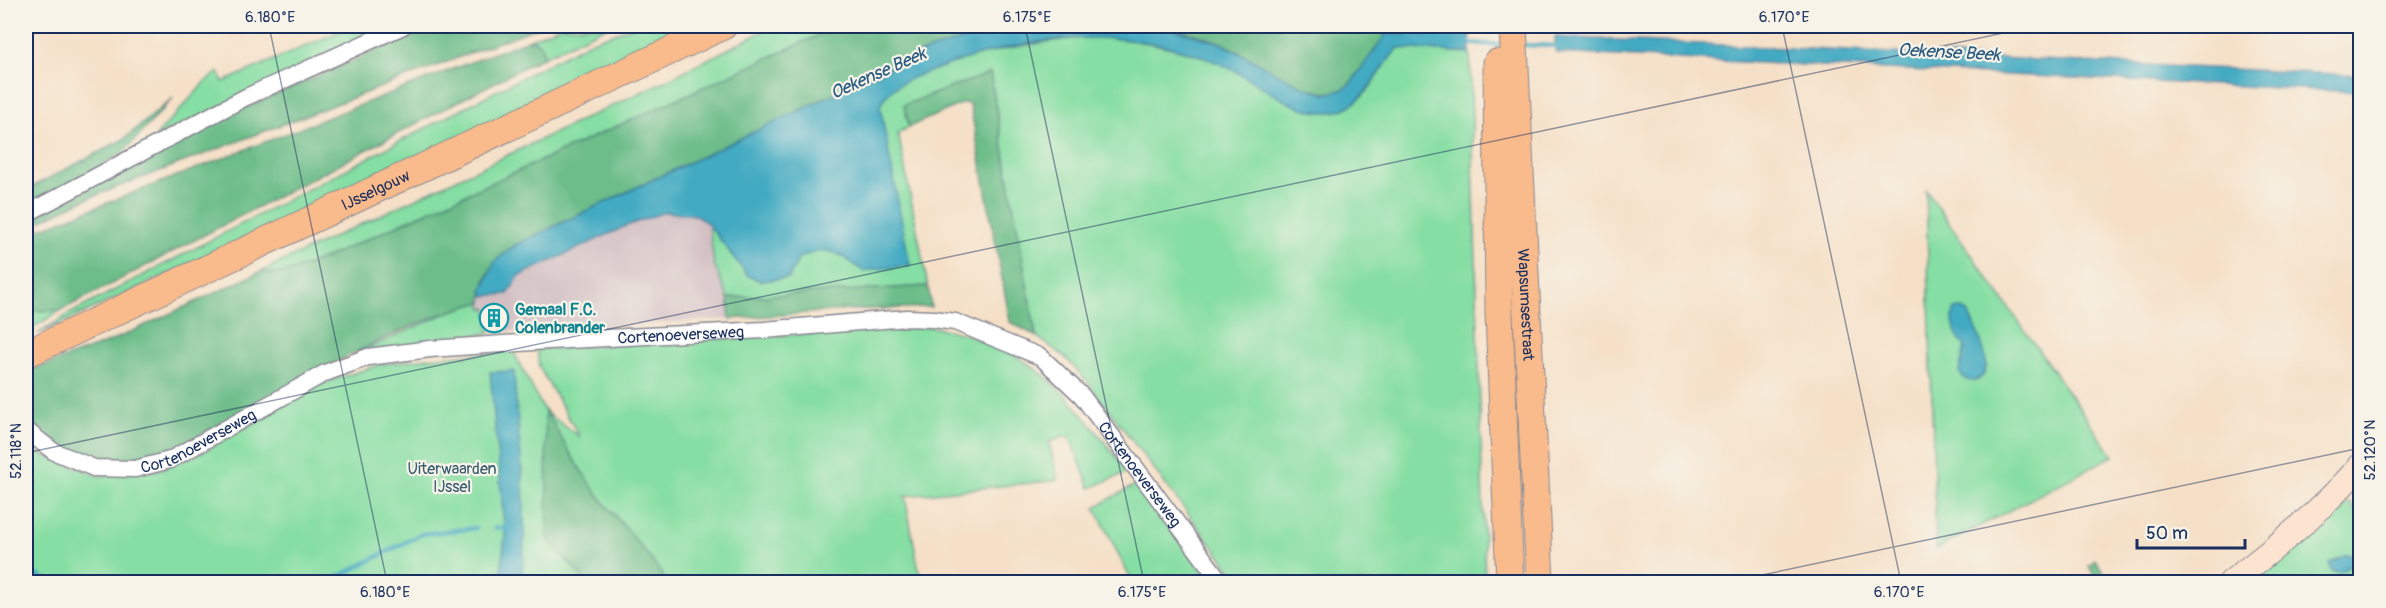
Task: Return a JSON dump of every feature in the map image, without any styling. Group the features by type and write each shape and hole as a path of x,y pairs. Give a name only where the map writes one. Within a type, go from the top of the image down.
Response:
{"main road":[{"name":"IJsselgouw","path":"26,354 723,26"},
{"name":"Wapsumsestraat","path":"1504,30 1540,582"},
{"name":"Wapsumsestraat","path":"1506,63 1499,314 1510,582"}],"street":[{"path":"26,214 244,98 403,26"},
{"name":"Cortenoeverseweg","path":"26,430 53,451 94,468 135,469 170,459 325,373 368,357 429,349 548,341 764,330 907,318 934,319 966,326 1041,357 1082,396 1221,582"},
{"path":"2231,582 2273,550 2341,488 2361,466"}],"shaded area":[{"path":"665,212 696,215 708,224 714,264 728,298 730,319 489,333 487,308 482,308 482,291 485,296 508,294 519,276 626,226"}],"green space":[{"path":"352,26 397,26 155,137 207,80 219,72 223,82"},
{"path":"433,26 541,26 81,201 26,228 26,222 242,109"},
{"path":"561,26 608,26 543,57 543,50 534,40 528,40"},
{"path":"635,26 700,26 434,151 392,165 280,222 38,334 69,314 592,41"},
{"path":"773,26 839,26 302,268 277,274 262,271 671,78"},
{"path":"839,26 1006,26 923,52 517,244 509,249 492,268 485,284 482,302 418,323 386,337 166,452 137,460 108,462 71,451 29,421 29,371 109,342 262,271 277,274 302,268"},
{"path":"1162,26 1390,26 1353,80 1340,91 1328,93 1298,85 1216,41"},
{"path":"1390,26 1469,26 1470,35 1386,34"},
{"path":"1093,37 1145,43 1203,57 1235,70 1295,105 1321,112 1335,112 1356,102 1398,48 1470,53 1485,582 1240,582 1086,380 1065,357 1036,336 990,73 904,105 909,127 898,133 928,286 728,298 714,264 709,225 748,276 761,281 796,258 816,250 826,249 839,253 863,271 880,106 892,90 914,77 943,65 976,56 1044,42"},
{"path":"528,40 540,44 543,57 60,311 26,310 26,236 35,231"},
{"path":"990,73 1036,336 1010,322 970,104 963,103 909,127 904,105"},
{"path":"173,98 123,153 26,208 26,190 124,139"},
{"path":"1926,190 2113,456 1936,549","holes":["1965,346 1987,364 1984,374 1978,380"]},
{"path":"928,286 931,307 845,310 730,319 728,298"},
{"path":"482,302 482,308 487,308 489,333 357,353 458,308"},
{"path":"26,310 60,311 26,332"},
{"name":"Uiterwaarden IJssel","path":"932,327 967,335 997,346 1023,360 1046,377 1087,420 1128,472 1090,488 1069,436 1049,442 1058,480 905,496 921,582 26,582 26,441 38,453 99,476 158,470 205,451 318,385 378,365 428,358 513,351 545,412 580,437 539,367 537,349"},
{"path":"545,409 589,482 651,558 667,582 586,582 548,539"},
{"path":"1137,484 1211,582 1132,582 1095,507"},
{"path":"2350,502 2360,520 2360,582 2268,582 2262,574"},
{"path":"2095,560 2111,582 2097,582 2089,566"}],"water":[{"path":"1006,26 1162,26 1221,43 1299,85 1324,94 1342,90 1351,83 1386,34 1470,35 1470,53 1398,48 1369,87 1353,104 1331,112 1302,108 1223,65 1190,52 1155,44 1121,39 1051,40 982,54 899,84 891,90 880,106 910,265 863,271 833,252 819,251 799,258 789,278 761,281 748,276 708,224 696,215 665,212 626,226 519,276 508,294 484,296 482,291 495,261 517,244 923,52"},
{"path":"1555,37 2360,75 2360,92 1556,53"},
{"path":"1961,308 1968,312 1984,350 1986,363 1980,378 1972,381 1967,380 1959,372 1965,346 1957,335 1953,319 1955,309"},
{"path":"514,371 524,502 523,555 521,582 500,582 505,535 490,372"},
{"path":"2346,555 2354,556 2355,563 2340,572 2331,571 2329,563"}],"waterway":[{"name":"Oekense Beek","path":"1464,43 1504,45"},
{"name":"Oekense Beek","path":"1521,45 1561,46"},
{"path":"328,582 422,534 476,528"},
{"path":"495,528 507,528"},
{"path":"38,575 48,582"}],"place":[{"name":"Gemaal F.C. Colenbrander","path":"494,318"}]}
